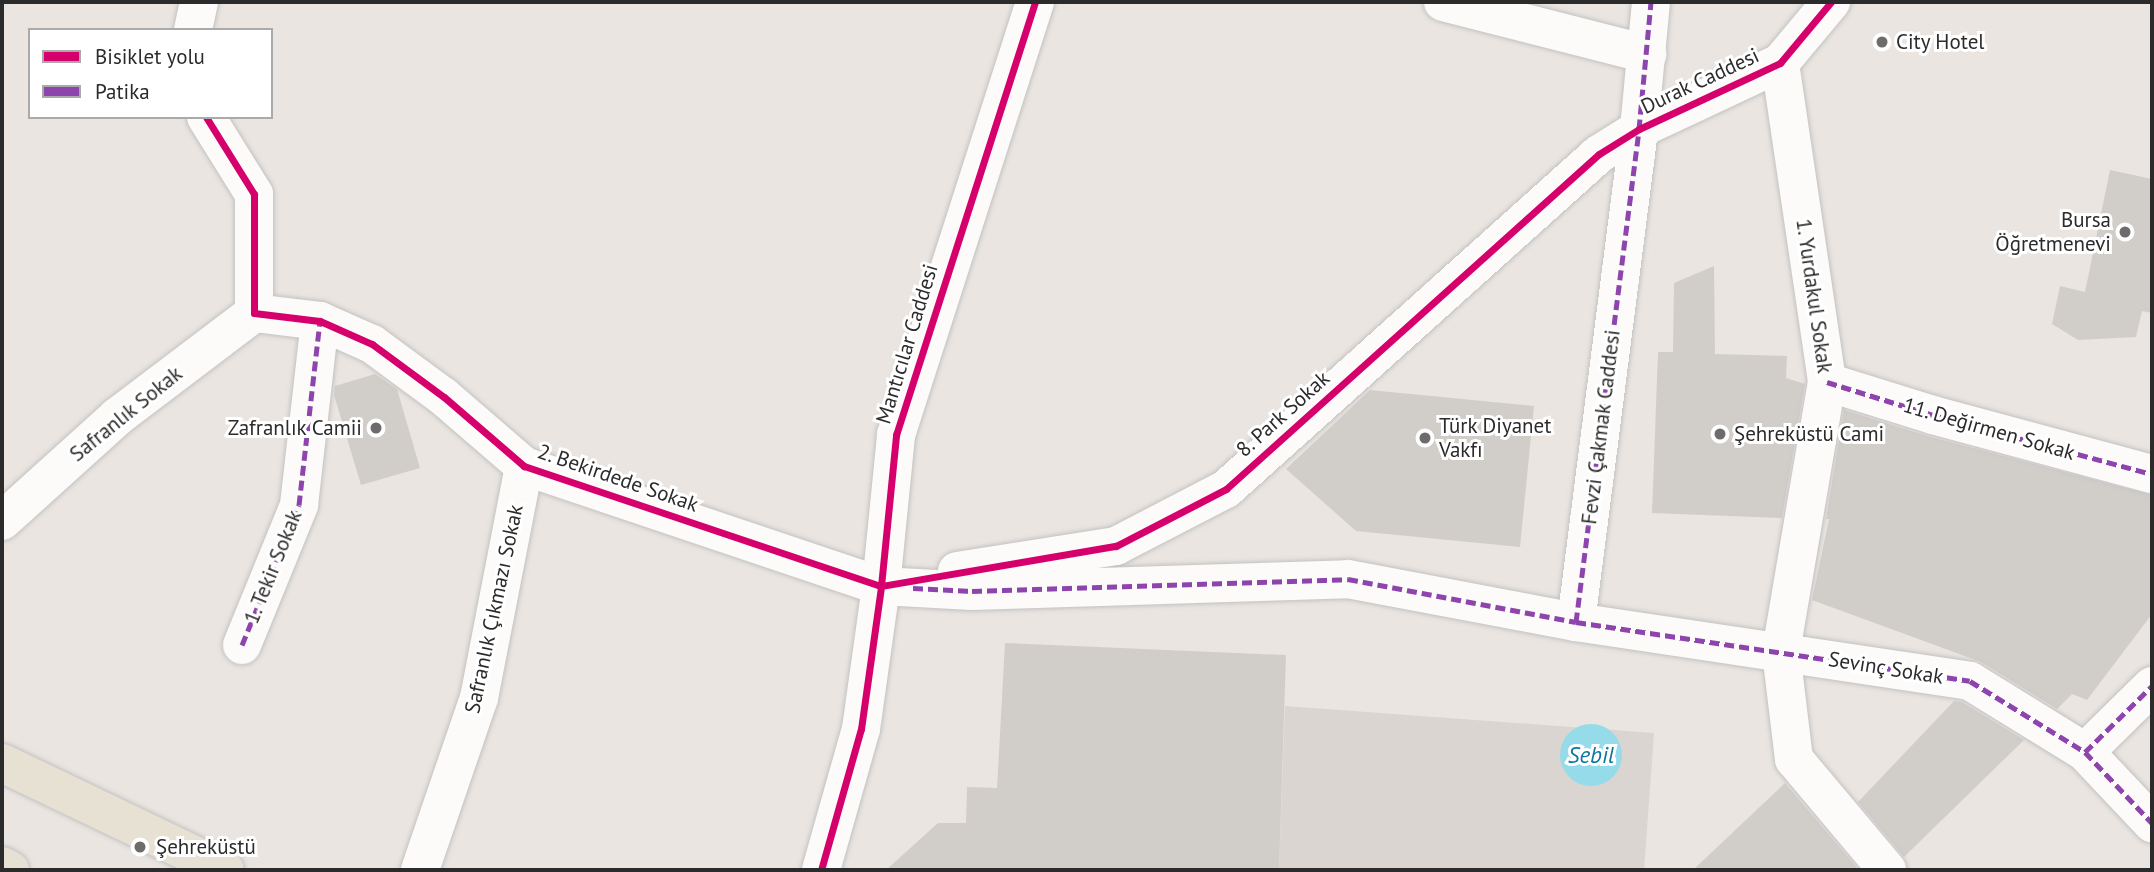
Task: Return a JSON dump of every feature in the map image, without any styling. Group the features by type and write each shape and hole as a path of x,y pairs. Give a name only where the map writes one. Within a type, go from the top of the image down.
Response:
{"main road":[{"path":"2,763 225,870"},
{"path":"2,866 10,870"}],"street":[{"path":"194,28 199,2"},
{"name":"Mantıcılar Caddesi","path":"821,870 861,729 881,586 896,435 1035,2"},
{"path":"1443,2 1647,54"},
{"name":"Fevzi Çakmak Caddesi","path":"1576,622 1639,130 1651,2"},
{"name":"Durak Caddesi","path":"1639,130 1780,63 1831,2"},
{"name":"1. Yurdakul Sokak","path":"1780,63 1827,382 1781,652 1794,759 1887,870"},
{"path":"207,119 254,194 254,313"},
{"name":"8. Park Sokak","path":"881,586 948,572 1116,546 1226,489 1599,154 1639,130"},
{"name":"2. Bekirdede Sokak","path":"254,313 320,320 372,344 444,397 524,466 881,586"},
{"name":"Safranlık Sokak","path":"2,521 117,417 254,313"},
{"name":"1. Tekir Sokak","path":"242,645 299,505 320,320"},
{"name":"11. Değirmen Sokak","path":"1827,382 1933,415 2152,474"},
{"name":"Safranlık Çıkmazı Sokak","path":"420,870 479,698 524,466"},
{"path":"881,586 972,591 1348,579 1576,622"},
{"name":"Sevinç Sokak","path":"1576,622 1970,681 2085,752 2152,823"},
{"path":"2085,752 2152,687"}],"shaded area":[{"path":"1285,706 1654,733 1644,870 1279,870"}],"water":[{"name":"Sebil","path":"1585,724 1597,724 1613,733 1620,743 1620,767 1613,777 1597,786 1585,786 1574,781 1565,772 1560,761 1560,749 1565,738 1574,729"}],"building":[{"name":"Bursa Öğretmenevi","path":"2110,170 2152,179 2152,313 2142,311 2136,337 2078,340 2052,324 2060,286 2085,292"},
{"name":"Şehreküstü Cami","path":"1714,266 1715,354 1787,356 1786,378 1805,384 1782,518 1652,513 1658,352 1673,352 1674,283"},
{"name":"Zafranlık Camii","path":"375,374 397,389 420,468 361,485 334,395 335,386"},
{"name":"Türk Diyanet Vakfı","path":"1370,390 1534,406 1520,547 1356,531 1286,469"},
{"path":"1844,410 1927,436 2152,495 2152,614 2087,700 2072,694 2057,709 1981,662 1812,600 1829,519 1826,519"},
{"path":"1005,643 1286,655 1279,870 886,870 938,823 966,823 967,787 997,788"},
{"path":"1954,701 1962,702 2024,740 1904,857 1858,802"},
{"path":"1785,783 1859,870 1693,870"}],"marked path":[{"path":"913,588 972,591 1348,579 1576,622 1639,129 1651,2"},
{"path":"242,645 299,505 320,321"},
{"path":"1827,382 1933,415 2152,474"},
{"path":"1576,622 1970,681 2085,752 2152,686"},
{"path":"2085,752 2152,823"}],"cycle path":[{"path":"821,870 861,729 881,586 896,435 1035,2"},
{"path":"207,119 254,194 254,313 320,321 372,344 444,397 524,466 881,586 1116,546 1226,489 1599,154 1639,129 1780,63 1831,2"}],"place":[{"name":"City Hotel","path":"1882,42"},
{"name":"Bursa Öğretmenevi","path":"2125,232"},
{"name":"Zafranlık Camii","path":"376,428"},
{"name":"Şehreküstü Cami","path":"1720,434"},
{"name":"Türk Diyanet Vakfı","path":"1425,438"},
{"name":"Şehreküstü","path":"140,847"}]}
